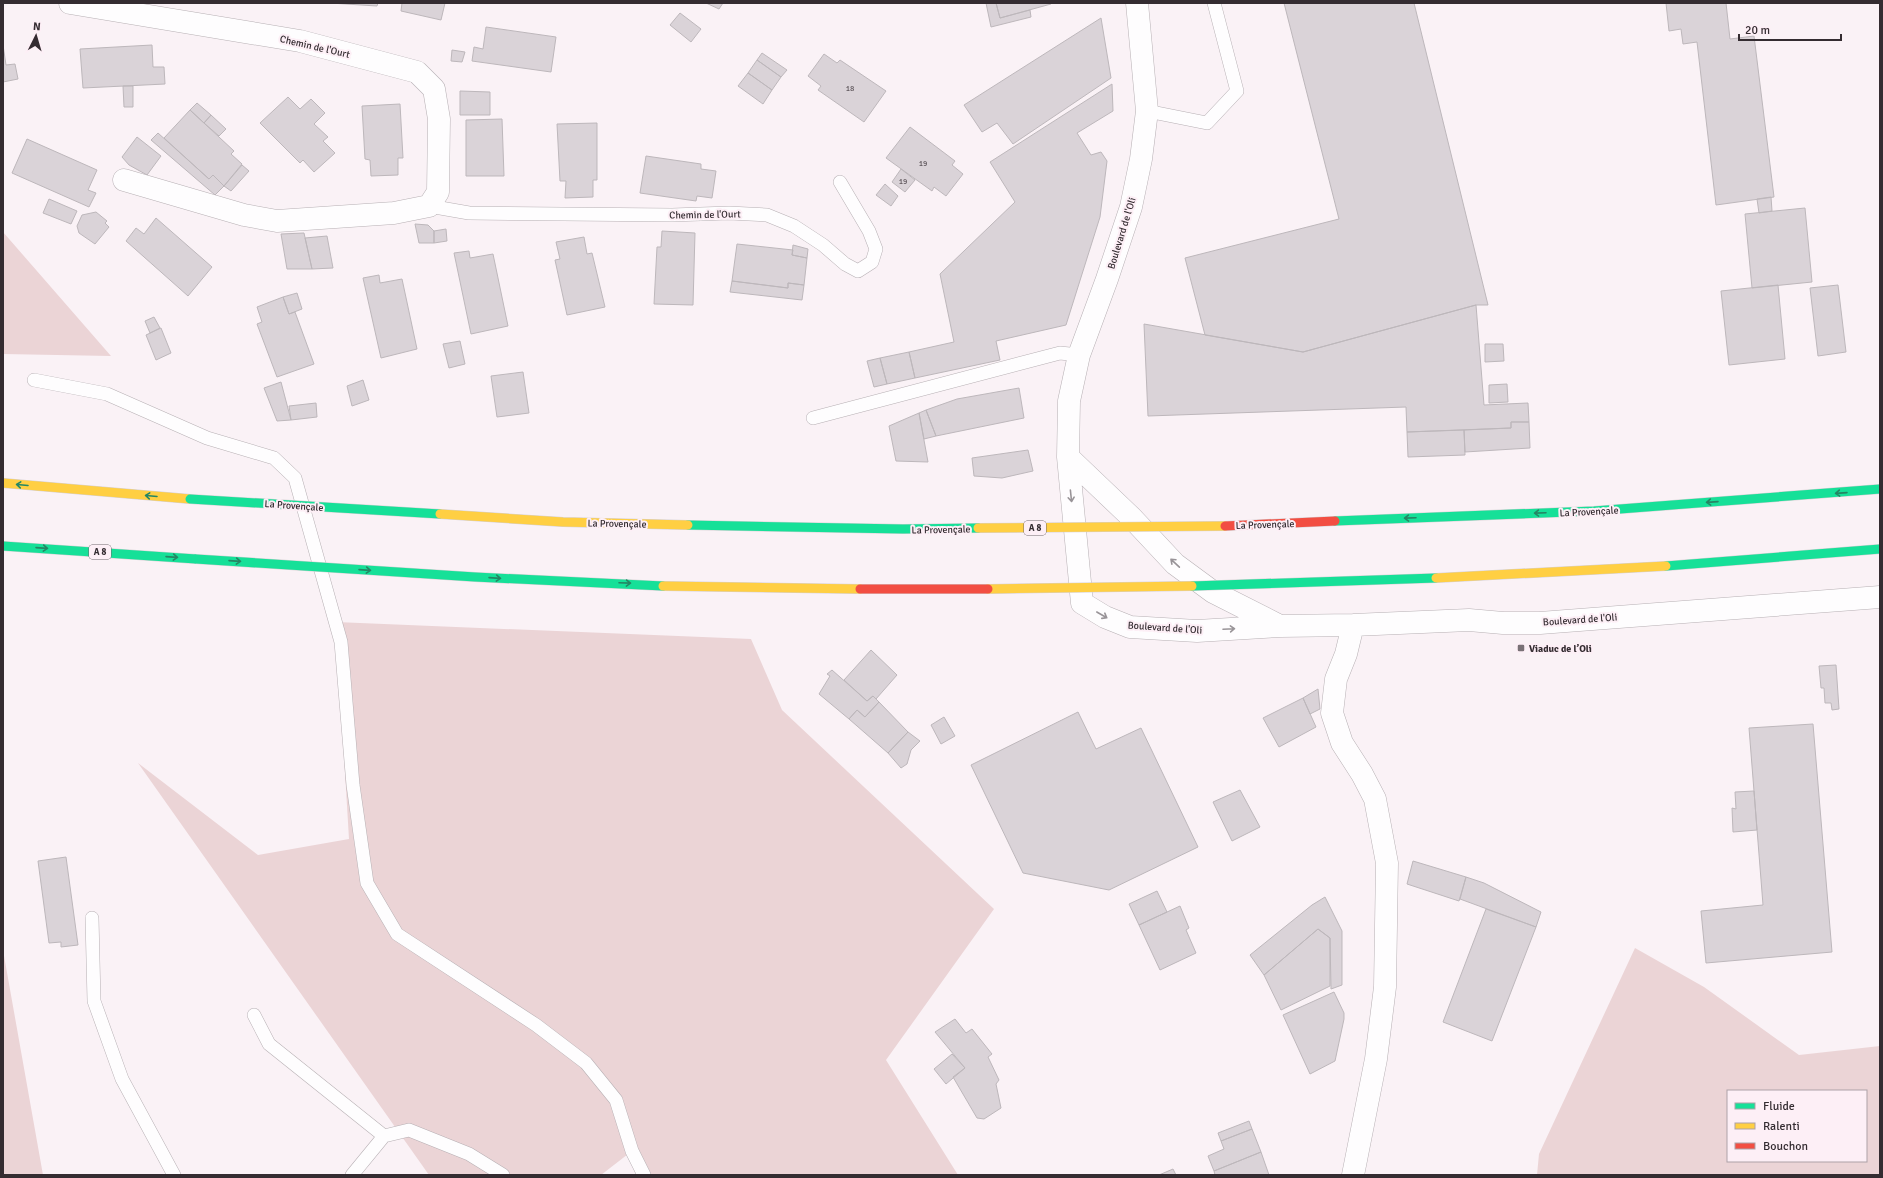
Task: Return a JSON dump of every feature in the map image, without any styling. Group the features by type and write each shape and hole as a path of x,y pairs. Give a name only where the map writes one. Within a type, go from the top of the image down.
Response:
{"highway":[{"name":"La Provençale","path":"3,483 190,499 563,522 903,529 1215,526 1594,511 1880,489"},
{"name":"A 8","path":"3,546 522,579 753,588 1024,589 1311,583 1555,573 1880,549"}],"street":[{"name":"Chemin de l'Ourt","path":"70,3 300,41 417,72 434,89 439,119 438,192 429,206 394,213 277,221 244,215 124,180"},
{"name":"Boulevard de l'Oli","path":"1137,3 1147,111 1141,159 1131,207 1107,279 1079,355 1069,401 1068,458 1082,603 1104,617 1130,627 1197,631 1280,626 1353,625 1469,620 1503,623 1540,622 1880,597"},
{"name":"Boulevard de l'Oli","path":"1068,458 1132,518 1175,564 1212,592 1280,626"},
{"path":"1353,625 1346,654 1336,679 1332,713 1342,743 1362,774 1375,799 1387,863 1385,987 1376,1060 1353,1175"}],"lane":[{"path":"1147,111 1207,123 1237,91 1214,3"},
{"name":"Chemin de l'Ourt","path":"429,206 469,213 672,215 729,213 767,215 794,226 823,245 845,264 858,270 872,262 876,249 869,231 840,182"},
{"path":"813,418 1060,353 1079,355"},
{"path":"34,380 107,394 207,438 274,458 295,478 341,642 353,785 367,883 397,934 536,1025 586,1063 616,1100 632,1151 644,1175"},
{"path":"92,918 94,1001 122,1079 174,1175"},
{"path":"254,1015 269,1044 384,1136"},
{"path":"352,1175 384,1136 409,1130 468,1154 503,1175"}],"shaded area":[{"path":"3,232 111,356 3,354"},
{"path":"336,622 751,639 782,710 994,909 886,1060 958,1175 644,1175 632,1151 601,1175 429,1175 138,763 258,855 349,839"},
{"path":"1635,948 1704,987 1799,1055 1880,1046 1880,1175 1537,1175 1539,1154"},
{"path":"3,950 43,1175 3,1175"}],"building":[{"path":"330,3 378,3 377,6"},
{"path":"402,3 445,3 441,20 401,11"},
{"path":"706,3 723,3 719,9"},
{"path":"986,3 996,3 1000,18 1030,10 1031,17 991,27"},
{"path":"996,3 1051,3 1051,4 1000,18"},
{"path":"1284,3 1414,3 1488,305 1476,305 1303,352 1205,335 1185,258 1339,219"},
{"path":"1666,3 1726,3 1730,39 1754,36 1774,197 1716,205 1697,42 1683,44 1681,29 1669,31"},
{"path":"680,13 701,29 691,42 670,25"},
{"path":"1101,18 1111,78 1013,144 997,123 982,132 964,105"},
{"path":"486,27 556,37 551,72 472,61 474,47 483,49"},
{"path":"3,45 6,65 15,64 18,79 3,82"},
{"path":"152,45 153,67 164,67 165,84 83,88 80,49"},
{"path":"452,50 465,52 462,62 451,61"},
{"path":"762,53 787,70 781,77 757,60"},
{"path":"824,54 837,63 840,60 886,91 864,122 818,90 821,86 808,76"},
{"path":"757,60 781,77 772,90 748,73"},
{"path":"748,73 772,90 763,104 738,86"},
{"path":"1112,84 1113,111 1077,133 1091,155 1101,152 1107,161 1100,217 1066,325 996,341 1000,360 915,378 909,352 954,342 940,274 1015,202 990,162"},
{"path":"123,86 133,86 133,107 124,107"},
{"path":"460,91 490,92 490,115 460,115"},
{"path":"288,97 300,109 311,99 325,113 314,124 328,137 323,141 335,153 314,172 303,160 300,163 260,123"},
{"path":"197,103 211,115 204,123 190,110"},
{"path":"400,104 403,158 398,158 398,175 371,176 370,160 365,159 362,106"},
{"path":"190,110 234,151 231,154 242,164 224,186 213,175 209,179 164,138"},
{"path":"211,115 226,129 219,136 204,123"},
{"path":"502,119 504,176 466,176 466,120"},
{"path":"597,123 597,180 593,180 593,197 565,198 566,181 560,181 557,124"},
{"path":"910,127 955,161 952,165 963,174 946,196 934,187 932,191 886,158"},
{"path":"158,133 209,179 213,175 224,186 215,195 151,140"},
{"path":"137,137 161,156 147,175 129,165 122,157"},
{"path":"27,139 97,170 88,190 96,193 89,207 12,173"},
{"path":"646,156 701,164 701,169 716,171 712,198 697,196 696,201 640,193"},
{"path":"242,165 249,171 231,191 224,186"},
{"path":"901,169 915,180 905,192 892,182"},
{"path":"885,184 898,196 891,206 876,195"},
{"path":"1771,197 1772,211 1759,213 1757,199"},
{"path":"49,199 77,211 71,224 43,213"},
{"path":"1805,208 1812,282 1752,288 1745,214"},
{"path":"96,212 107,221 105,223 109,227 95,244 79,233 77,226 82,215"},
{"path":"156,218 212,267 188,296 126,241 136,228 144,234"},
{"path":"415,224 428,225 434,231 434,243 419,243"},
{"path":"446,229 447,241 434,243 434,231"},
{"path":"662,231 695,233 693,305 654,304 657,247 661,247"},
{"path":"304,233 312,269 287,269 281,234"},
{"path":"327,236 333,268 312,269 305,238"},
{"path":"584,237 587,254 592,253 605,307 567,315 555,260 560,259 556,242"},
{"path":"737,244 793,250 792,255 807,258 804,285 788,283 788,288 732,281"},
{"path":"793,245 808,249 807,258 792,255"},
{"path":"469,251 470,258 493,254 508,326 471,334 454,253"},
{"path":"379,275 380,283 402,279 417,349 381,358 363,278"},
{"path":"732,281 788,288 788,283 804,285 802,300 730,292"},
{"path":"1778,285 1785,359 1729,365 1721,291"},
{"path":"1838,285 1846,352 1818,356 1810,288"},
{"path":"297,293 302,309 289,314 283,297"},
{"path":"283,297 289,314 295,312 314,364 277,377 257,324 262,322 257,307"},
{"path":"1476,305 1484,405 1528,403 1529,422 1511,422 1511,428 1407,432 1406,407 1148,416 1144,324 1303,352"},
{"path":"154,317 160,328 150,333 145,321"},
{"path":"161,328 171,353 156,360 146,335"},
{"path":"460,341 465,364 449,368 443,344"},
{"path":"1485,344 1503,344 1504,361 1485,362"},
{"path":"909,352 915,378 887,384 880,358"},
{"path":"880,358 887,384 874,387 867,361"},
{"path":"523,372 529,413 497,417 491,376"},
{"path":"363,380 369,400 352,406 347,386"},
{"path":"281,382 291,420 277,421 264,388"},
{"path":"1507,384 1508,402 1489,403 1489,385"},
{"path":"1019,388 1024,418 936,436 926,410 957,399"},
{"path":"316,403 317,417 291,420 289,406"},
{"path":"926,410 936,436 924,439 919,413"},
{"path":"919,413 928,462 896,461 889,426"},
{"path":"1511,422 1529,422 1530,448 1465,452 1464,430 1511,428"},
{"path":"1464,430 1465,455 1408,457 1407,432"},
{"path":"1028,450 1033,471 1002,478 974,476 972,458"},
{"path":"871,650 897,675 876,699 873,696 867,701 844,680"},
{"path":"1836,665 1839,709 1832,710 1831,703 1825,703 1824,688 1821,688 1819,666"},
{"path":"832,670 867,701 873,696 879,702 865,717 857,710 849,719 819,694 830,676 827,674"},
{"path":"1318,689 1320,709 1310,714 1303,698"},
{"path":"1303,698 1316,727 1279,747 1263,718"},
{"path":"879,702 908,732 888,753 849,719 857,710 865,717"},
{"path":"1078,712 1096,749 1141,728 1198,847 1109,890 1023,873 971,765"},
{"path":"944,717 955,736 941,744 931,725"},
{"path":"1813,724 1832,952 1706,963 1701,911 1763,905 1749,728"},
{"path":"908,732 920,741 911,750 907,764 901,768 888,753"},
{"path":"1240,790 1260,827 1232,841 1213,802"},
{"path":"1754,791 1757,830 1733,832 1732,808 1736,809 1735,792"},
{"path":"66,857 78,945 61,947 61,942 49,943 38,861"},
{"path":"1413,861 1466,877 1459,901 1407,884"},
{"path":"1466,877 1484,883 1541,912 1536,927 1460,899"},
{"path":"1157,891 1167,912 1139,925 1129,904"},
{"path":"1325,897 1342,931 1342,985 1331,989 1330,938 1318,929 1264,975 1250,955 1312,905"},
{"path":"1180,906 1189,928 1186,930 1196,953 1160,970 1139,925"},
{"path":"1486,909 1536,927 1492,1041 1443,1022"},
{"path":"1318,929 1330,938 1330,986 1281,1010 1264,975"},
{"path":"1334,992 1344,1013 1335,1061 1310,1074 1283,1015"},
{"path":"955,1019 966,1033 972,1029 992,1054 988,1057 999,1080 996,1084 1001,1108 984,1119 977,1118 953,1077 965,1068 935,1032"},
{"path":"952,1054 965,1068 946,1084 934,1069"},
{"path":"1249,1121 1252,1129 1221,1141 1218,1133"},
{"path":"1252,1129 1261,1152 1214,1171 1208,1156 1224,1149 1221,1141"},
{"path":"1261,1152 1269,1175 1215,1175 1214,1171"},
{"path":"1173,1169 1176,1175 1159,1175"}],"traffic: fast":[{"path":"1335,521 1594,511 1880,489"},
{"path":"190,499 440,514"},
{"path":"688,525 903,529 978,528"},
{"path":"3,546 196,559"},
{"path":"1666,566 1880,549"},
{"path":"196,559 475,577 663,586"},
{"path":"1192,586 1436,578"}],"traffic: slow":[{"path":"3,483 190,499"},
{"path":"440,514 563,522 688,525"},
{"path":"978,528 1225,526"},
{"path":"1436,578 1666,566"},
{"path":"663,586 860,589"},
{"path":"988,589 1192,586"}],"traffic: jam":[{"path":"1225,526 1335,521"},
{"path":"860,589 988,589"}],"place":[{"name":"Viaduc de l’Oli","path":"1521,648"}]}
